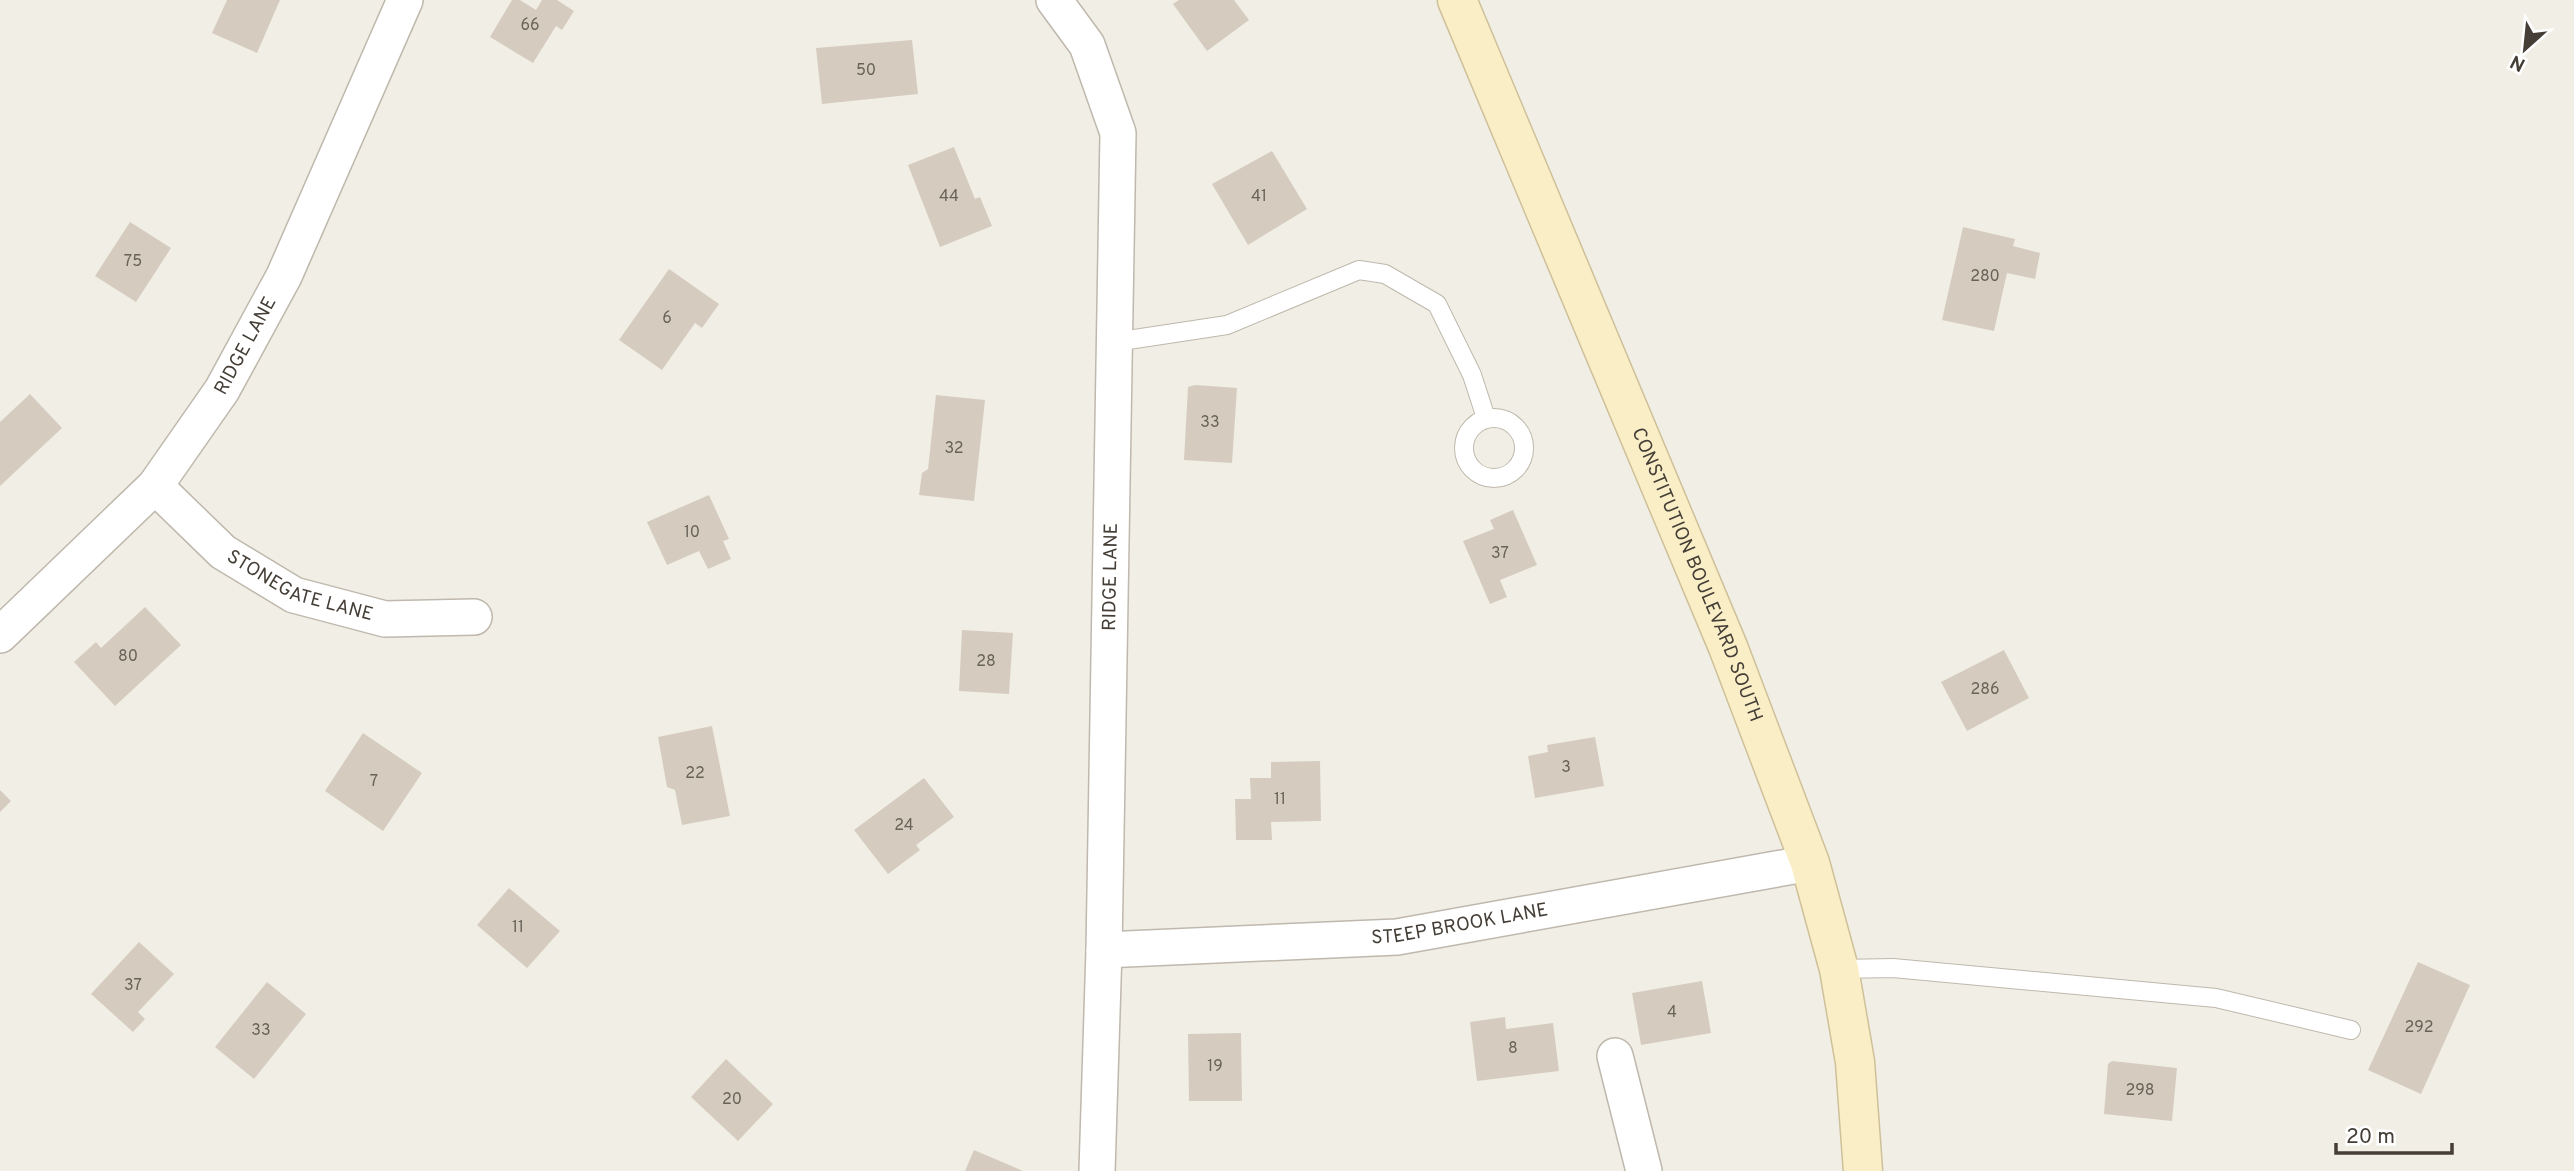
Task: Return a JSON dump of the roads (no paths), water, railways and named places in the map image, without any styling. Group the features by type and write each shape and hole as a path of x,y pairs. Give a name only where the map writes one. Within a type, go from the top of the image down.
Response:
{"main road":[{"name":"CONSTITUTION BOULEVARD SOUTH","path":"1457,0 1728,647 1810,863 1839,969 1854,1062 1863,1171"}],"street":[{"name":"RIDGE LANE","path":"0,635 155,486 222,390 284,276 405,0"},
{"name":"RIDGE LANE","path":"1054,0 1087,45 1118,133 1104,950 1097,1171"},
{"name":"STONEGATE LANE","path":"155,486 223,552 294,595 385,619 474,617"},
{"name":"STEEP BROOK LANE","path":"1104,950 1397,937 1810,863"},
{"path":"1615,1056 1644,1171"}],"lane":[{"path":"1115,342 1227,324 1359,270 1385,274 1437,304 1472,375 1486,418"},
{"path":"1839,969 1893,968 2216,998 2351,1030"}]}
